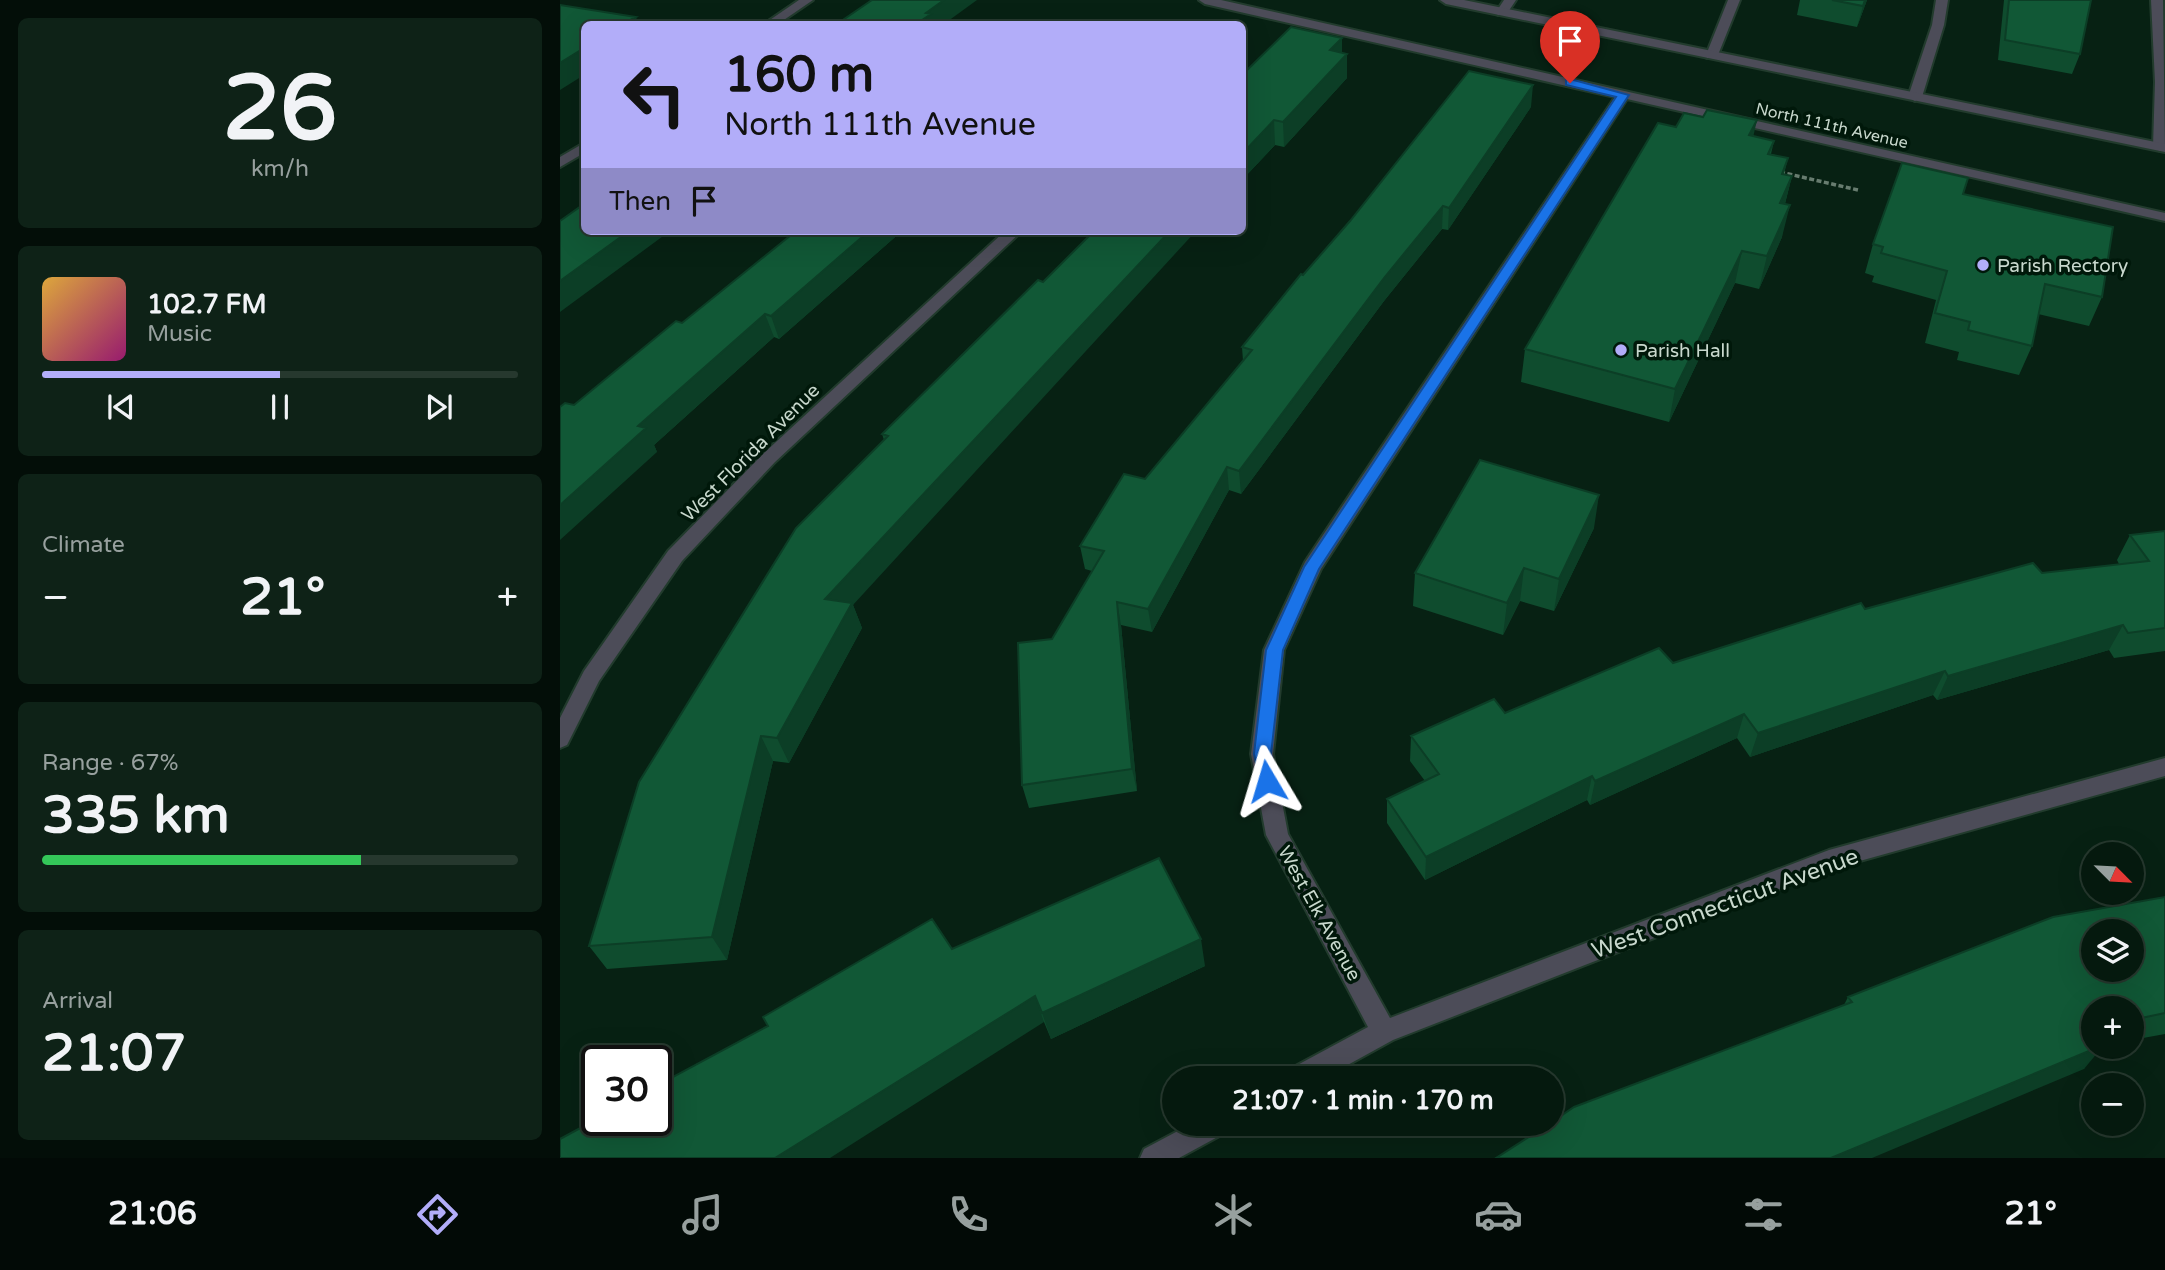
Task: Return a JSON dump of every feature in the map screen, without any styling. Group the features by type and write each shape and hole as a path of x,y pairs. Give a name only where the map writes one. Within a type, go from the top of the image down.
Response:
{"street":[{"path":"775,21 807,0"},
{"name":"North 111th Avenue","path":"1205,0 1258,5 1623,95 2165,217"},
{"path":"1446,0 1506,6 1712,55 2162,148 2162,82 2157,0"},
{"path":"1712,55 1734,0"},
{"path":"1915,97 1938,25 1942,0"},
{"path":"1240,21 1258,5"},
{"name":"West Elk Avenue","path":"1384,1032 1277,835 1262,754 1274,650 1312,567 1623,95"},
{"path":"560,163 581,149"},
{"name":"West Florida Avenue","path":"560,738 591,677 676,556 769,458 1010,235"},
{"name":"West Connecticut Avenue","path":"1322,1066 1384,1032 1829,860 2165,767"},
{"path":"1153,1158 1194,1136"}],"path":[{"path":"1777,171 1858,190"}],"building":[{"path":"872,0 944,0 926,13 931,14 920,21 841,21"},
{"path":"1832,0 1865,0 1863,6"},
{"path":"2009,0 2091,0 2080,54 2005,40"},
{"path":"560,5 636,17 629,21 581,21 581,50 560,63"},
{"path":"1291,27 1342,38 1330,50 1347,54 1283,122 1274,120 1246,150 1246,71"},
{"path":"1469,71 1533,85 1449,208 1443,206 1384,278 1239,471 1227,467 1148,609 1117,602 1132,769 1022,785 1018,643 1052,639 1104,551 1080,546 1124,474 1145,479 1252,350 1242,347 1301,274 1303,275 1350,221"},
{"path":"1707,110 1757,120 1749,135 1774,141 1768,154 1788,158 1782,174 1792,176 1780,203 1790,205 1767,256 1742,251 1675,389 1525,349 1658,123 1676,127 1684,113 1703,117"},
{"path":"1902,163 1968,178 1963,194 2113,227 2102,297 2045,284 2032,346 1968,330 1970,322 1935,313 1947,271 1881,253 1883,247 1873,244"},
{"path":"581,206 581,235 623,235 560,281 560,221"},
{"path":"791,235 864,235 771,316 765,314 638,426 646,428 560,505 560,407 565,403 574,405 676,321 682,323"},
{"path":"1090,235 1166,235 825,599 852,603 777,738 761,736 712,937 589,946 639,782 796,528 888,436 882,434 1038,280 1043,282"},
{"path":"1480,460 1599,495 1559,579 1524,568 1507,603 1415,573"},
{"path":"2165,531 2165,628 2128,633 2123,625 1948,676 1945,671 1758,733 1744,714 1595,781 1592,776 1426,857 1387,799 1439,774 1411,736 1494,699 1505,713 1659,648 1673,663 1861,603 1865,609 2033,563 2042,573 2149,561 2130,535"},
{"path":"1159,858 1201,939 1042,1013 1035,996 775,1158 560,1158 560,1139 581,1128 581,1136 672,1136 672,1077 768,1026 763,1017 932,919 952,949"},
{"path":"2165,897 2165,1013 2144,1017 2144,996 2081,996 2081,1054 1831,1158 1496,1158 1530,1136 1564,1136 1564,1114 1574,1107 1852,1002 1848,997 2053,917 2120,905 2144,905 2144,901"}],"place":[{"name":"Parish Rectory","path":"1983,265"},
{"name":"Parish Hall","path":"1621,350"}],"route":[{"path":"1267,781 1262,754 1274,650 1312,567 1623,95 1570,83"}]}
